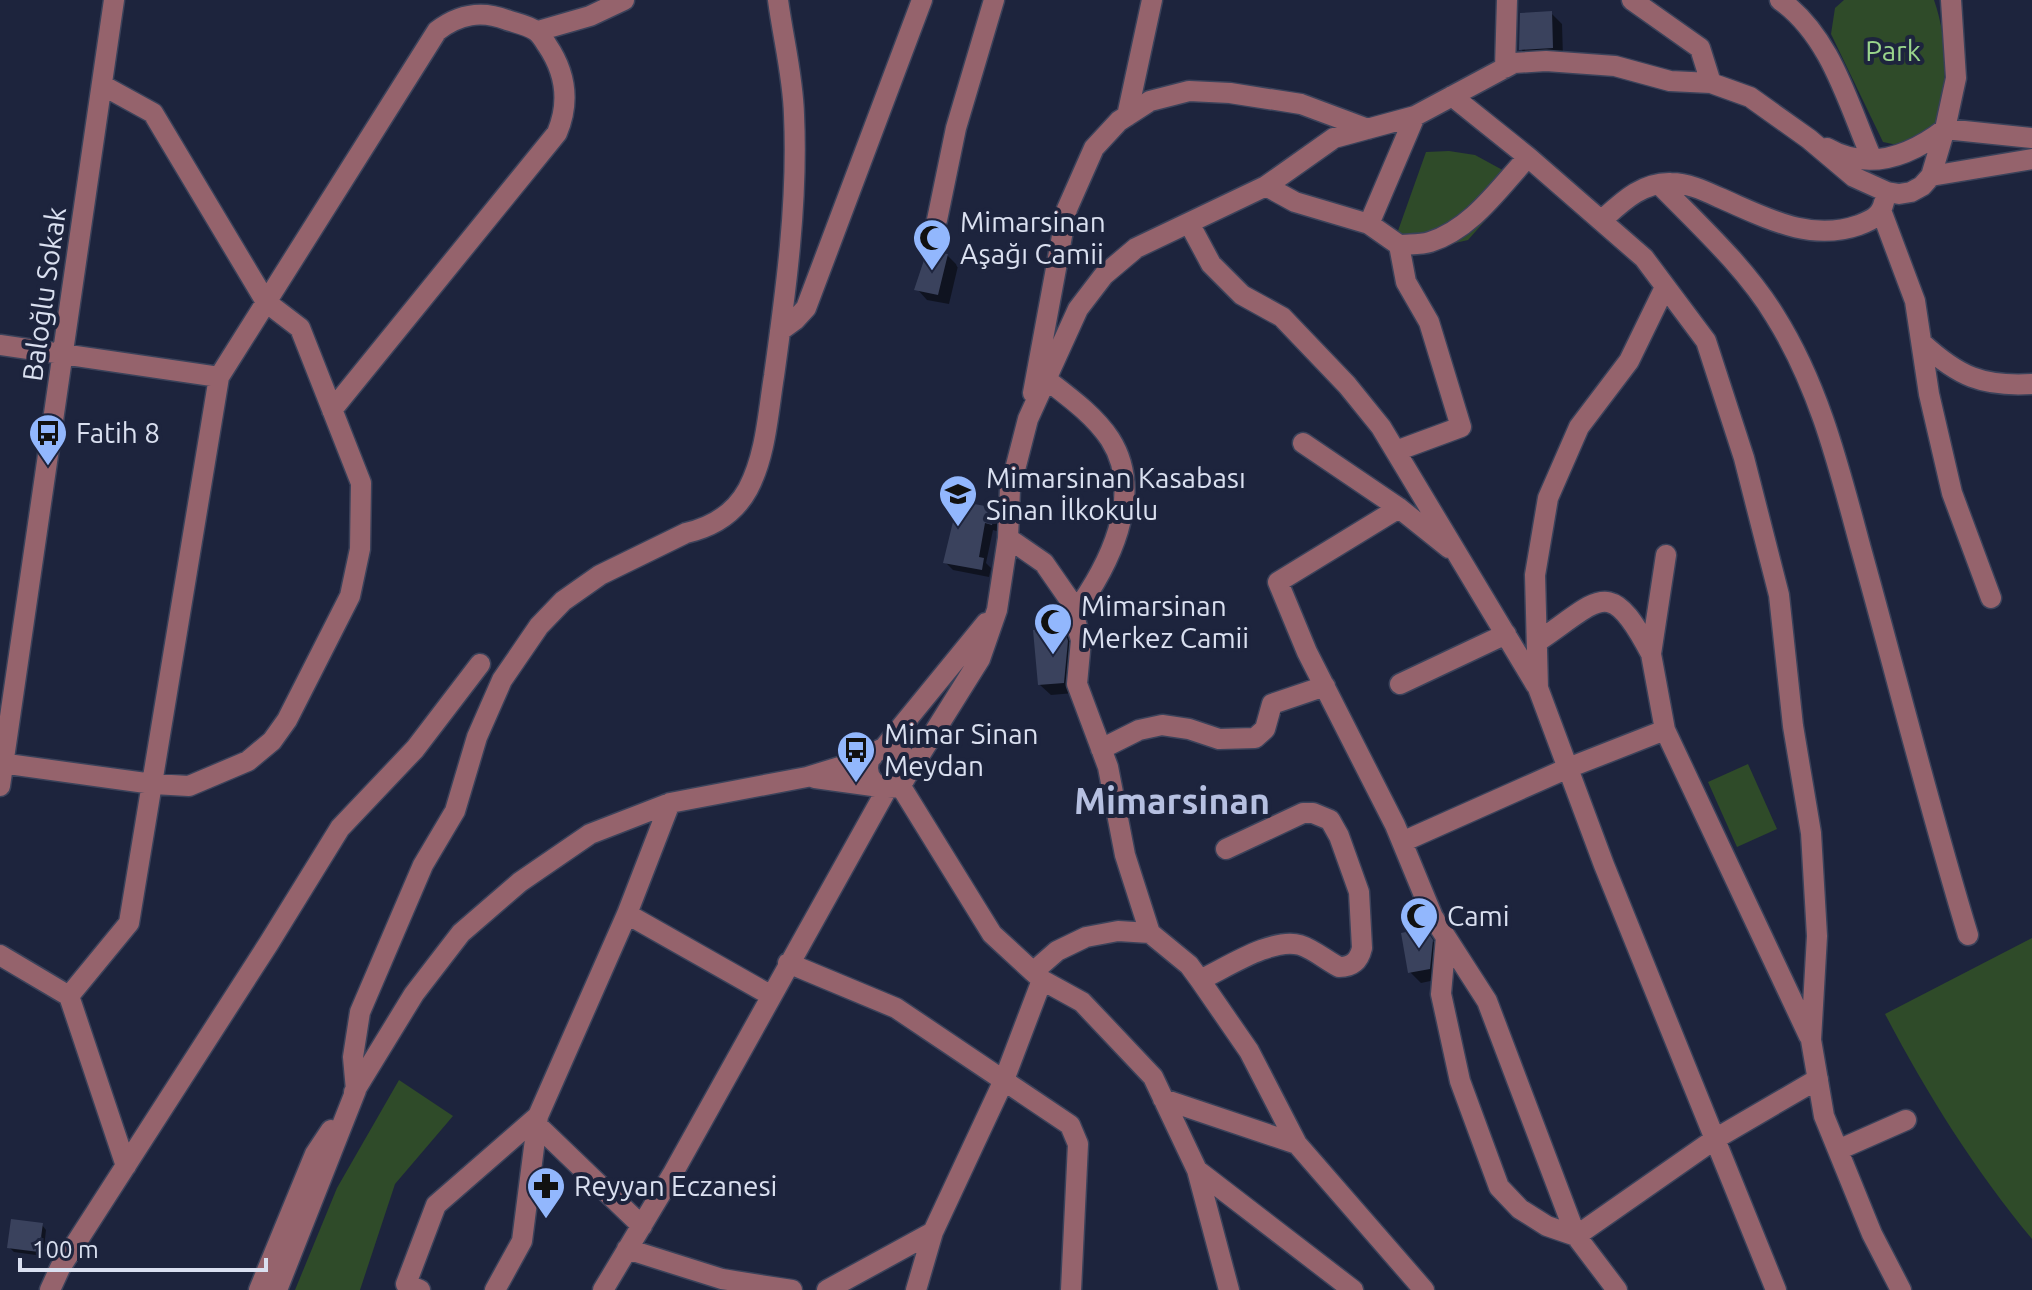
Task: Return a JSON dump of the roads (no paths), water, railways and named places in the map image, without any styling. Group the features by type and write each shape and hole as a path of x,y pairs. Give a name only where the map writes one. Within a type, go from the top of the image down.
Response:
{"street":[{"name":"Baloğlu Sokak","path":"0,786 114,0"},
{"path":"69,996 129,923 219,377 437,31 457,18 480,14 503,18 538,31 590,16 624,0"},
{"path":"277,1290 356,1090 353,1049 360,1012 423,865 455,811 480,728 502,680 539,626 563,601 581,587 686,533 712,525 741,500 752,480 763,441 780,331 795,143 791,81 778,0"},
{"path":"907,36 912,0"},
{"path":"780,331 806,308 922,0"},
{"path":"937,220 956,128 994,0"},
{"path":"1127,116 1152,0"},
{"path":"1505,68 1507,0"},
{"path":"1632,0 1700,48 1711,83"},
{"path":"1780,0 1794,10 1821,41 1872,159"},
{"path":"1028,419 1078,309 1104,275 1136,248 1266,186 1334,138 1415,116 1514,63 1546,61 1604,66 1670,81 1711,83 1750,97 1809,139 1854,177 1887,192 1911,192 1931,176 1956,78 1951,0"},
{"path":"332,410 557,133 564,109 562,76 553,54 538,31"},
{"path":"1,763 189,786 231,770 263,751 287,720 350,596 360,549 361,483 300,328 266,302 153,113 102,85"},
{"path":"603,1290 672,1175 788,963 894,784 980,659 997,610 1008,538 1010,489 1028,419 1067,209 1094,148 1119,121 1150,101 1189,91 1230,93 1301,104 1368,129"},
{"path":"1452,96 1644,258 1706,341 1744,458 1779,595 1793,726 1811,833 1817,936 1811,1040 1824,1116 1872,1234 1901,1290"},
{"path":"1369,224 1415,116"},
{"path":"1809,139 1835,153 1872,159 1894,157 1922,147 1945,129 2032,138"},
{"path":"1266,186 1295,202 1369,224 1399,245 1428,243 1455,232 1528,157"},
{"path":"1931,176 2032,159"},
{"path":"1602,220 1627,198 1647,186 1671,183 1694,186 1784,226 1814,232 1843,231 1882,213"},
{"path":"1659,184 1720,246 1774,313 1803,366 1836,454 1968,935"},
{"path":"1887,192 1882,213 1915,301 1929,394 1952,493 1991,598"},
{"path":"1189,223 1211,264 1242,295 1282,317 1347,385 1381,427 1538,688 1604,865 1776,1290"},
{"path":"1396,451 1461,427 1429,322 1406,282 1399,245"},
{"path":"1538,688 1535,575 1548,498 1579,427 1629,361 1665,287"},
{"path":"1922,343 1949,367 1983,382 2032,384"},
{"path":"0,345 219,377"},
{"path":"1047,380 1081,407 1110,439 1120,461 1124,486 1114,548 1097,583 1073,615"},
{"path":"1303,443 1399,508 1461,559"},
{"path":"1399,508 1278,582 1307,652 1402,842 1433,917 1487,1001 1576,1236 1617,1290"},
{"path":"1008,538 1044,563 1069,599 1081,640 1077,684 1108,767 1125,855 1150,933 1189,965 1200,980 1249,1051 1297,1144 1424,1290"},
{"path":"1666,555 1651,654 1665,730 1811,1040"},
{"path":"1537,642 1595,603 1610,600 1622,607 1651,654"},
{"path":"894,784 874,783 868,770 877,753 997,610"},
{"path":"1400,684 1506,634"},
{"path":"50,1290 60,1268 340,828 415,749 480,664"},
{"path":"1101,749 1139,730 1162,725 1189,729 1219,739 1255,738 1265,729 1272,704 1325,686"},
{"path":"1402,842 1568,768 1665,730"},
{"path":"259,1290 315,1154 414,994 461,933 520,882 590,834 670,803 807,777 890,748 903,754 909,767 894,784"},
{"path":"807,777 894,784"},
{"path":"894,784 992,934 1038,976 1082,1002 1153,1077 1197,1170 1229,1290"},
{"path":"495,1290 522,1241 538,1121 627,914 670,803"},
{"path":"1200,980 1275,944 1303,946 1339,967 1357,961 1362,948 1359,892 1330,820 1313,813 1303,813 1226,849"},
{"path":"627,914 770,995"},
{"path":"916,1290 933,1232 1004,1080 1038,976 1057,951 1086,937 1118,931 1150,933"},
{"path":"1446,937 1441,994 1460,1081 1499,1187 1520,1209 1547,1226 1576,1236"},
{"path":"0,955 69,996 126,1166"},
{"path":"788,963 896,1008 1070,1125 1078,1144 1071,1290"},
{"path":"1576,1236 1715,1139 1818,1079"},
{"path":"1163,1099 1297,1144"},
{"path":"1838,1150 1906,1120"},
{"path":"538,1121 642,1226"},
{"path":"420,1290 406,1284 436,1205 538,1121"},
{"path":"1197,1170 1353,1290"},
{"path":"827,1290 933,1232"},
{"path":"627,1249 722,1279 792,1290"}],"place":[{"name":"Mimarsinan Aşağı Camii","path":"932,272"},
{"name":"Fatih 8","path":"48,467"},
{"name":"Mimarsinan Kasabası Sinan İlkokulu","path":"958,528"},
{"name":"Mimarsinan Merkez Camii","path":"1053,656"},
{"name":"Mimar Sinan Meydan","path":"856,784"},
{"name":"Cami","path":"1419,950"},
{"name":"Reyyan Eczanesi","path":"546,1220"}],"district":[{"name":"Mimarsinan","path":"1172,801"}],"park label":[{"name":"Park","path":"1893,51"}]}
